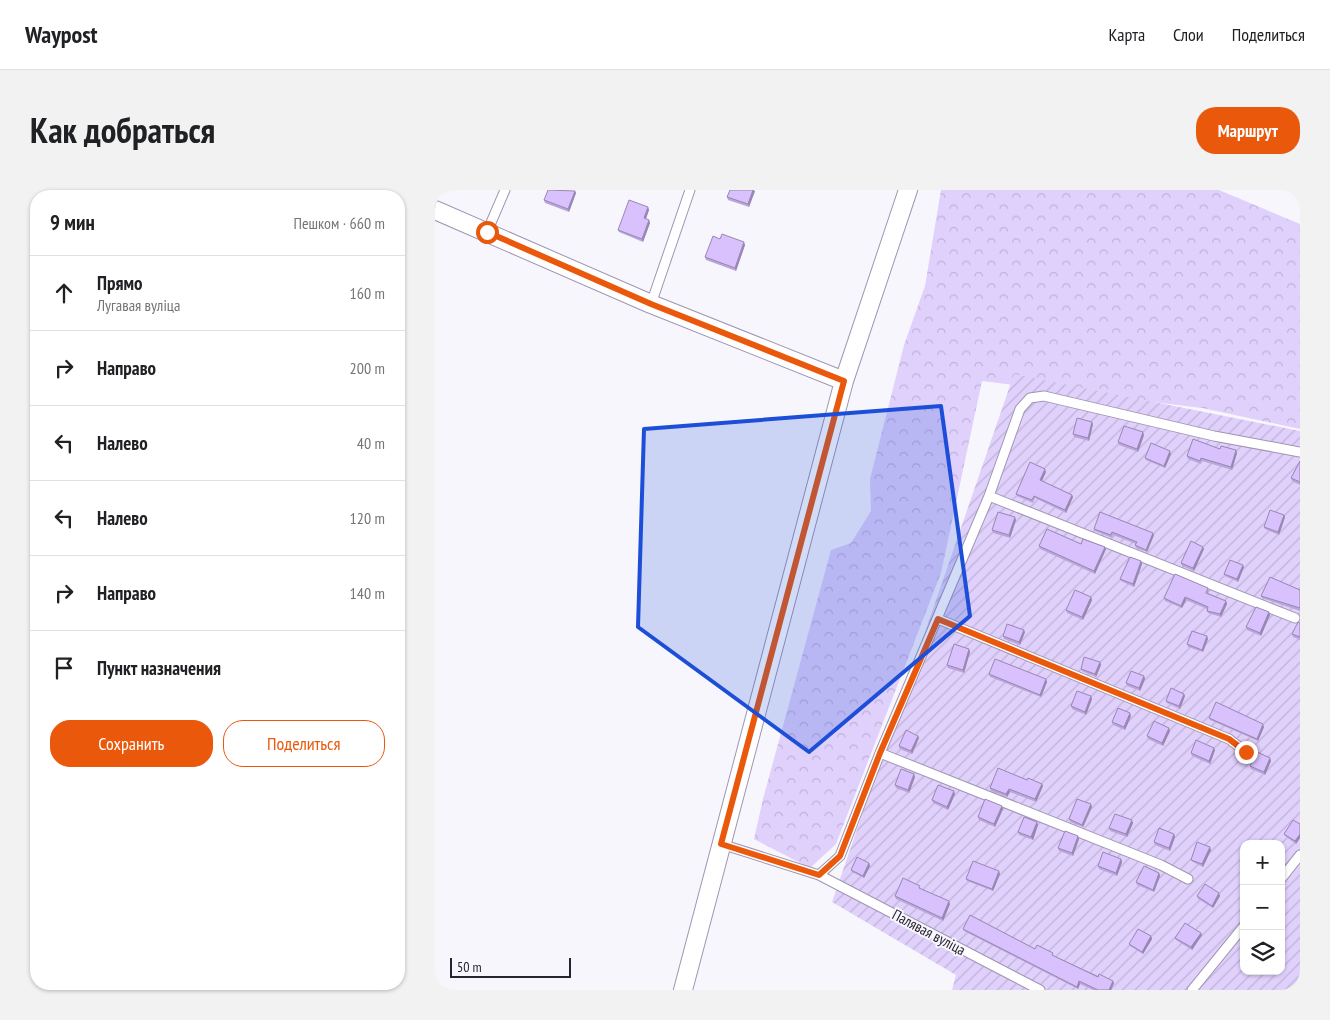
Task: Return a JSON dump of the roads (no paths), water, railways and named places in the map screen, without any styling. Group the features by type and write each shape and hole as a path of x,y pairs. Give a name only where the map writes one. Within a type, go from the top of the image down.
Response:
{"street":[{"path":"683,990 844,381 908,190"},
{"path":"435,210 651,304 844,381"}],"lane":[{"path":"487,232 505,190"},
{"path":"651,304 690,190"},
{"path":"819,875 840,856 880,753 989,496 1020,410 1030,398 1043,396 1213,436 1300,452"},
{"path":"989,496 1295,618"},
{"path":"938,619 1229,739 1246,752"},
{"path":"880,753 1161,865 1189,879"},
{"name":"Палявая вуліца","path":"721,844 819,875 1040,990"},
{"path":"1285,875 1300,855"},
{"path":"1192,990 1241,930"}]}
